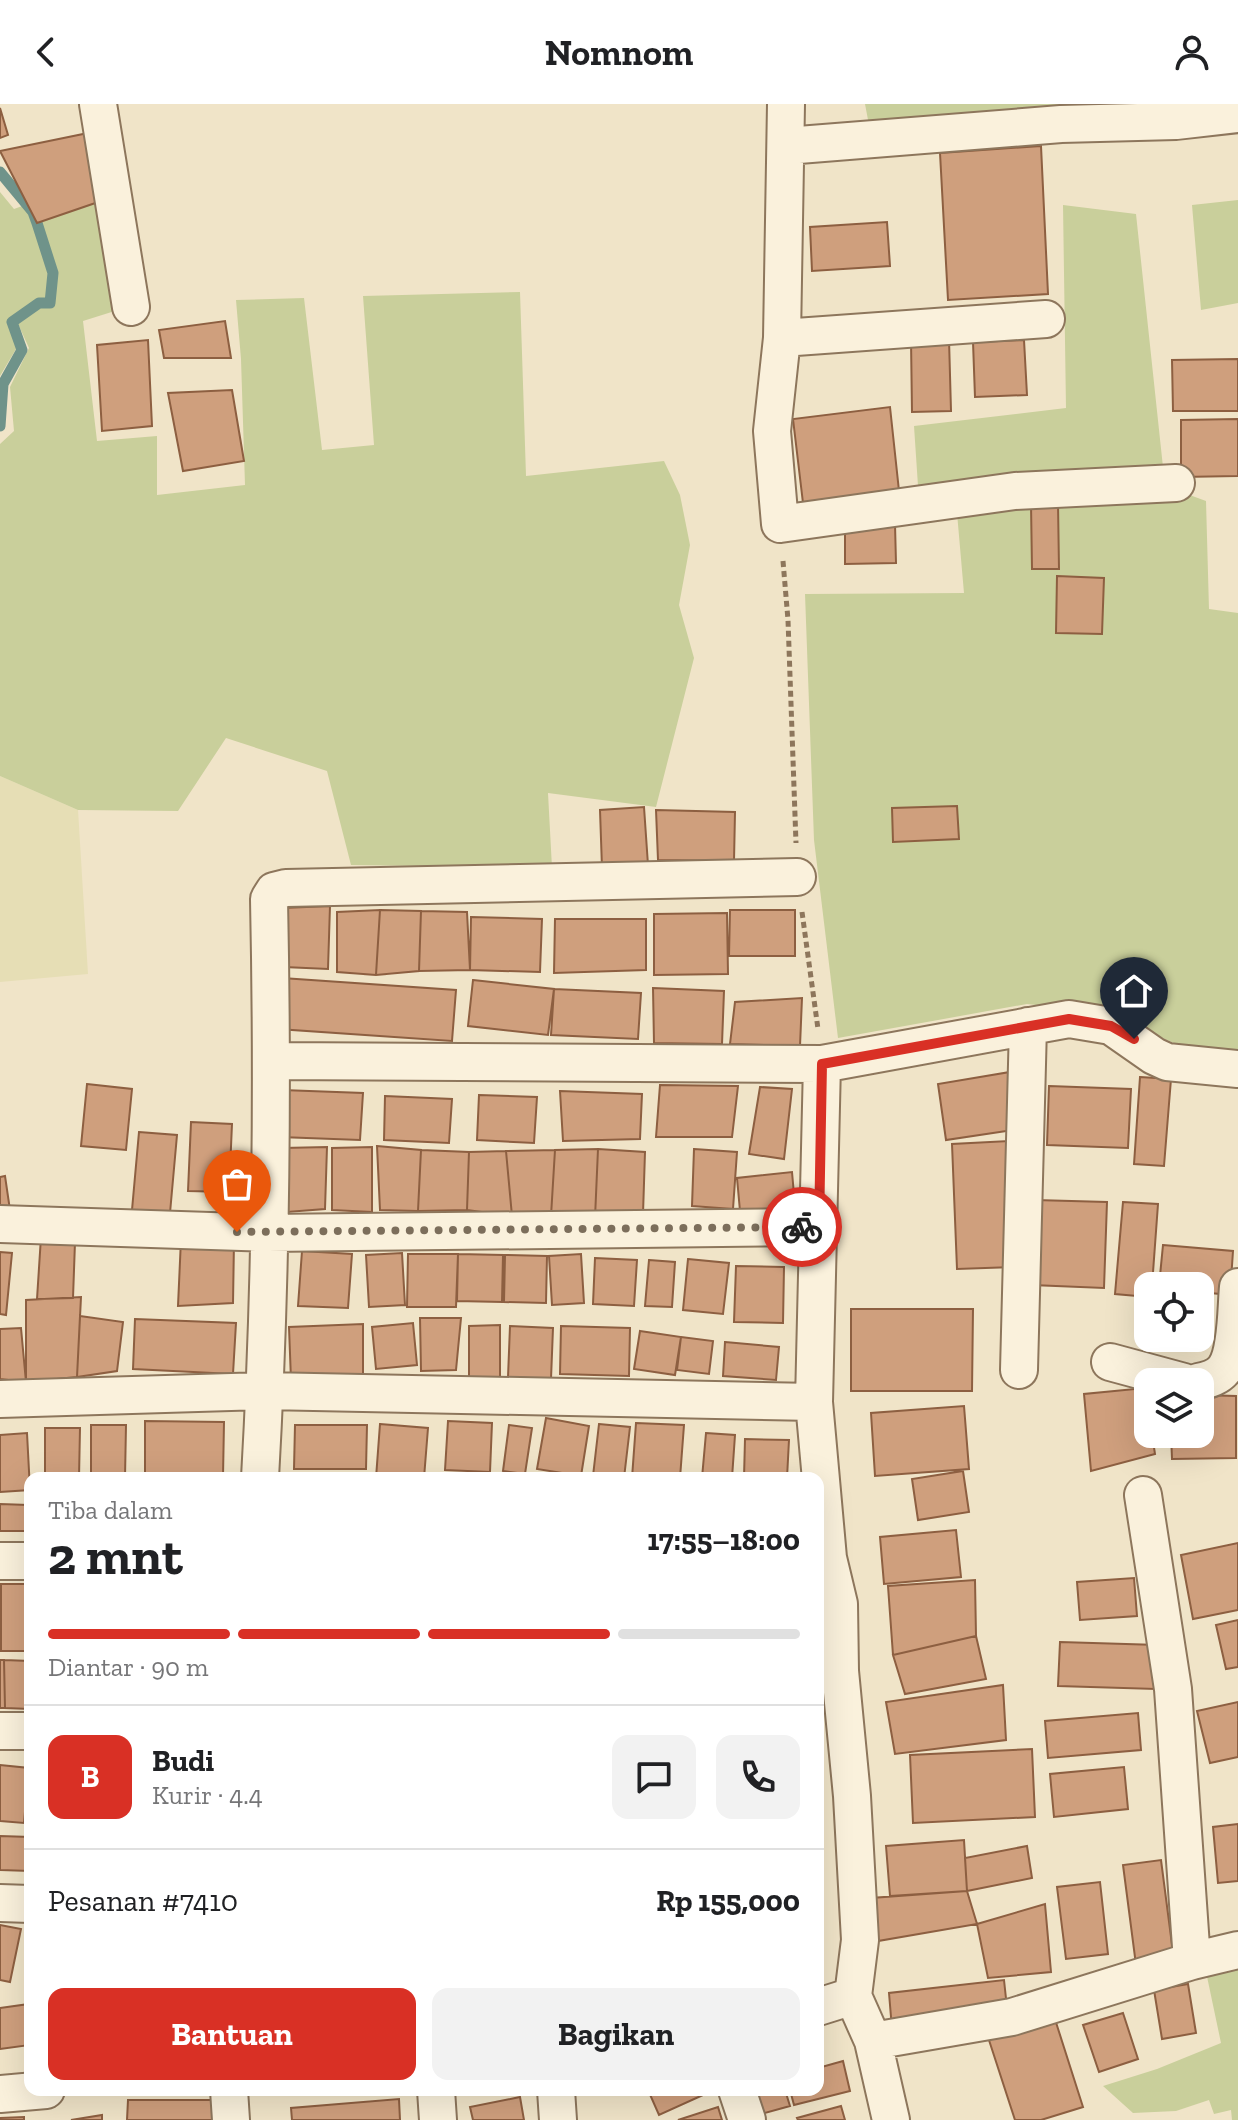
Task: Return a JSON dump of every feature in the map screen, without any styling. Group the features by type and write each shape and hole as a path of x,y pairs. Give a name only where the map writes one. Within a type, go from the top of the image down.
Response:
{"street":[{"path":"98,104 131,307"},
{"path":"786,104 782,338 772,431 780,524 1015,491 1176,483"},
{"path":"786,146 1061,124 1176,121 1238,114"},
{"path":"782,338 1046,319"},
{"path":"260,1472 272,1061 269,899 274,891 286,888 797,877"},
{"path":"272,1061 822,1064 1069,1019 1111,1026 1167,1062 1238,1069"},
{"path":"1019,1370 1028,1026"},
{"path":"818,1472 814,1402 822,1064"},
{"path":"0,1224 268,1233 819,1227"},
{"path":"1214,1376 1226,1367 1231,1351 1238,1287"},
{"path":"1110,1362 1134,1368"},
{"path":"0,1399 265,1391 814,1402"},
{"path":"1143,1495 1173,1689 1192,1961"},
{"path":"0,1561 24,1561"},
{"path":"824,1569 839,1604 840,1671 852,1796 860,1940 853,1996 873,2041 891,2120"},
{"path":"0,1731 24,1731"},
{"path":"0,1903 24,1904"},
{"path":"873,2041 1012,2017 1192,1961 1238,1950"},
{"path":"824,2005 853,1996"},
{"path":"0,2094 24,2092"},
{"path":"229,2096 231,2120"},
{"path":"436,2096 438,2120"},
{"path":"556,2096 558,2120"},
{"path":"739,2096 747,2120"}],"path":[{"path":"780,524 788,620 797,877 822,1064"}],"shaded area":[{"path":"0,776 78,810 88,974 0,982"}],"green space":[{"path":"865,104 1109,104 869,125"},
{"path":"105,176 118,310 83,321 97,441 157,436 157,495 245,485 236,300 304,298 322,450 374,445 363,296 520,292 526,476 664,461 680,495 690,545 679,605 694,658 656,807 548,793 552,868 351,865 327,771 226,738 178,811 78,810 0,776 0,444 14,431 10,387 29,348 19,326 16,349 0,376 0,192 14,209"},
{"path":"1238,200 1238,303 1201,310 1192,205"},
{"path":"1063,205 1136,214 1165,486 1206,501 1209,609 1238,613 1238,1053 1193,1052 1109,1013 1027,1004 838,1038 814,840 805,594 964,593 955,490 918,486 914,426 1066,408"},
{"path":"1238,1959 1238,2120 1232,2120 1231,2110 1214,2114 1209,2100 1176,2111 1133,2113 1103,2086 1157,2069 1221,2043 1205,1967"}],"building":[{"path":"0,108 8,135 0,138"},
{"path":"93,132 107,199 37,223 0,151"},
{"path":"1041,146 1048,294 948,300 940,153"},
{"path":"887,222 890,266 812,271 810,227"},
{"path":"225,321 231,358 164,358 159,330"},
{"path":"949,339 951,411 912,412 911,340"},
{"path":"148,340 152,426 102,431 97,345"},
{"path":"1024,340 1027,395 975,397 973,342"},
{"path":"1238,359 1238,411 1173,411 1172,360"},
{"path":"232,390 244,461 183,471 168,393"},
{"path":"890,407 899,491 803,503 793,419"},
{"path":"1238,419 1238,476 1181,477 1181,420"},
{"path":"1058,503 1059,569 1032,569 1031,504"},
{"path":"895,524 896,563 845,564 845,525"},
{"path":"1057,576 1104,578 1102,634 1056,633"},
{"path":"957,806 959,839 893,842 892,808"},
{"path":"644,807 648,865 602,868 600,810"},
{"path":"656,810 735,812 734,861 658,860"},
{"path":"330,906 328,969 284,967 283,908"},
{"path":"380,910 376,975 337,972 337,912"},
{"path":"380,910 421,911 419,971 376,975"},
{"path":"730,910 795,910 795,956 729,956"},
{"path":"421,911 467,912 470,970 419,971"},
{"path":"727,913 728,974 654,975 654,914"},
{"path":"471,917 542,919 540,972 470,970"},
{"path":"555,919 646,919 646,970 554,973"},
{"path":"282,978 456,990 452,1041 278,1029"},
{"path":"473,980 554,989 548,1035 468,1026"},
{"path":"653,988 724,991 722,1044 654,1043"},
{"path":"554,989 641,993 638,1039 551,1035"},
{"path":"802,998 800,1046 730,1044 735,1002"},
{"path":"1010,1072 1019,1129 946,1140 938,1084"},
{"path":"1140,1077 1171,1079 1164,1166 1134,1164"},
{"path":"87,1084 132,1089 126,1150 81,1146"},
{"path":"660,1085 738,1086 732,1137 656,1137"},
{"path":"1049,1086 1131,1089 1128,1148 1047,1145"},
{"path":"760,1087 792,1089 784,1159 749,1154"},
{"path":"282,1090 363,1093 360,1140 280,1137"},
{"path":"560,1091 642,1094 640,1139 563,1141"},
{"path":"479,1095 537,1097 534,1143 477,1140"},
{"path":"385,1096 452,1099 449,1143 384,1140"},
{"path":"191,1122 232,1124 229,1192 188,1191"},
{"path":"139,1132 177,1135 170,1213 132,1210"},
{"path":"1009,1141 1014,1267 957,1269 952,1144"},
{"path":"377,1146 421,1150 418,1211 380,1210"},
{"path":"327,1147 325,1209 287,1212 283,1148"},
{"path":"372,1147 372,1212 332,1210 332,1148"},
{"path":"598,1149 645,1152 643,1214 595,1218"},
{"path":"598,1149 595,1218 551,1216 555,1150"},
{"path":"694,1149 737,1152 733,1209 692,1206"},
{"path":"421,1150 469,1152 467,1210 418,1211"},
{"path":"555,1150 551,1216 512,1216 506,1151"},
{"path":"506,1151 512,1216 467,1210 469,1152"},
{"path":"792,1172 796,1217 741,1222 737,1178"},
{"path":"5,1176 10,1210 0,1210 0,1177"},
{"path":"1035,1200 1107,1202 1104,1288 1032,1285"},
{"path":"1123,1202 1158,1204 1153,1272 1134,1272 1134,1296 1115,1294"},
{"path":"41,1237 75,1242 73,1298 37,1299"},
{"path":"181,1239 234,1241 233,1303 178,1306"},
{"path":"1163,1245 1233,1251 1230,1295 1214,1293 1214,1272 1160,1272"},
{"path":"302,1251 352,1254 348,1308 298,1306"},
{"path":"0,1252 12,1253 6,1315 0,1314"},
{"path":"402,1253 405,1305 369,1307 366,1255"},
{"path":"408,1254 458,1254 456,1307 407,1307"},
{"path":"458,1254 503,1255 502,1302 457,1301"},
{"path":"581,1254 584,1303 552,1305 549,1256"},
{"path":"505,1255 547,1256 546,1303 504,1302"},
{"path":"595,1258 637,1260 634,1306 593,1304"},
{"path":"688,1259 729,1263 723,1314 683,1310"},
{"path":"649,1260 675,1262 672,1307 645,1306"},
{"path":"736,1266 784,1267 783,1323 734,1322"},
{"path":"81,1297 77,1377 26,1382 26,1300"},
{"path":"851,1309 973,1309 972,1391 851,1391"},
{"path":"80,1316 123,1322 117,1371 77,1377"},
{"path":"420,1318 461,1318 456,1370 421,1371"},
{"path":"135,1319 236,1323 233,1374 133,1369"},
{"path":"413,1323 417,1365 376,1369 372,1327"},
{"path":"363,1324 363,1378 291,1380 289,1327"},
{"path":"500,1325 500,1383 469,1383 469,1326"},
{"path":"510,1326 553,1328 551,1379 508,1377"},
{"path":"561,1326 630,1328 629,1376 560,1374"},
{"path":"21,1328 26,1382 0,1379 0,1329"},
{"path":"640,1331 681,1337 675,1375 634,1369"},
{"path":"681,1337 713,1341 709,1374 677,1370"},
{"path":"725,1342 779,1347 776,1380 723,1376"},
{"path":"1134,1389 1134,1448 1154,1448 1155,1454 1091,1471 1084,1394"},
{"path":"1214,1395 1236,1396 1236,1458 1172,1459 1172,1448 1214,1448"},
{"path":"964,1406 969,1469 875,1476 871,1413"},
{"path":"546,1418 589,1426 582,1472 537,1469"},
{"path":"145,1421 224,1422 223,1472 145,1472"},
{"path":"448,1421 492,1423 490,1472 445,1470"},
{"path":"636,1423 684,1425 680,1472 632,1472"},
{"path":"380,1424 428,1428 424,1472 376,1472"},
{"path":"599,1424 630,1427 625,1472 593,1472"},
{"path":"91,1425 126,1425 125,1472 91,1472"},
{"path":"295,1425 367,1425 366,1469 294,1469"},
{"path":"509,1425 532,1428 525,1472 503,1471"},
{"path":"45,1428 80,1428 79,1472 45,1472"},
{"path":"27,1433 29,1472 24,1472 24,1490 0,1492 0,1435"},
{"path":"706,1433 735,1435 732,1472 703,1472"},
{"path":"745,1439 789,1440 787,1472 744,1472"},
{"path":"963,1471 969,1512 918,1520 912,1479"},
{"path":"0,1504 24,1505 24,1531 0,1531"},
{"path":"956,1530 961,1577 884,1584 880,1537"},
{"path":"1238,1543 1238,1610 1193,1619 1181,1555"},
{"path":"1134,1578 1137,1616 1080,1620 1077,1582"},
{"path":"975,1580 976,1636 893,1655 888,1586"},
{"path":"1,1584 24,1584 24,1651 1,1651"},
{"path":"1238,1620 1238,1667 1226,1669 1216,1625"},
{"path":"976,1636 986,1679 905,1694 893,1655"},
{"path":"1060,1642 1158,1645 1156,1689 1058,1686"},
{"path":"0,1660 4,1660 5,1708 0,1708"},
{"path":"4,1660 24,1661 24,1709 5,1708"},
{"path":"1003,1685 1006,1740 895,1754 886,1702"},
{"path":"1238,1702 1238,1757 1210,1763 1197,1711"},
{"path":"1138,1713 1141,1750 1048,1758 1045,1721"},
{"path":"1032,1749 1035,1817 913,1823 910,1755"},
{"path":"0,1765 24,1767 24,1823 0,1821"},
{"path":"1124,1767 1128,1809 1054,1817 1050,1774"},
{"path":"1238,1824 1238,1881 1218,1883 1213,1827"},
{"path":"0,1836 24,1837 24,1871 0,1870"},
{"path":"964,1840 967,1891 890,1896 886,1846"},
{"path":"1027,1846 1032,1878 967,1891 965,1858"},
{"path":"1161,1860 1174,1960 1136,1965 1123,1865"},
{"path":"1100,1882 1108,1954 1066,1959 1057,1887"},
{"path":"967,1891 977,1924 878,1941 871,1898"},
{"path":"1045,1904 1051,1972 988,1978 977,1924"},
{"path":"0,1925 21,1929 10,1982 0,1980"},
{"path":"1004,1980 1008,2017 892,2029 889,1993"},
{"path":"1188,1984 1196,2033 1162,2039 1154,1990"},
{"path":"24,2005 24,2046 0,2049 0,2008"},
{"path":"1053,2013 1083,2107 1041,2120 1015,2120 987,2034"},
{"path":"1123,2013 1138,2059 1099,2072 1083,2025"},
{"path":"843,2061 850,2091 794,2105 792,2096 824,2096 824,2066"},
{"path":"651,2096 701,2096 659,2115"},
{"path":"744,2096 787,2096 790,2106 750,2117"},
{"path":"520,2097 524,2120 473,2120 470,2107"},
{"path":"399,2099 400,2120 292,2120 291,2108"},
{"path":"128,2100 221,2100 221,2120 127,2120"},
{"path":"841,2106 845,2120 797,2118"},
{"path":"718,2107 722,2120 678,2120"},
{"path":"102,2115 102,2120 71,2120"},
{"path":"24,2117 24,2120 0,2120 0,2118"}],"waterway":[{"path":"0,172 33,212 53,273 50,303 39,303 12,322 22,350 3,384 0,426"}],"way so far":[{"path":"237,1232 802,1227"}],"route":[{"path":"802,1227 819,1227 822,1064 1069,1019 1111,1026 1134,1039"}]}
